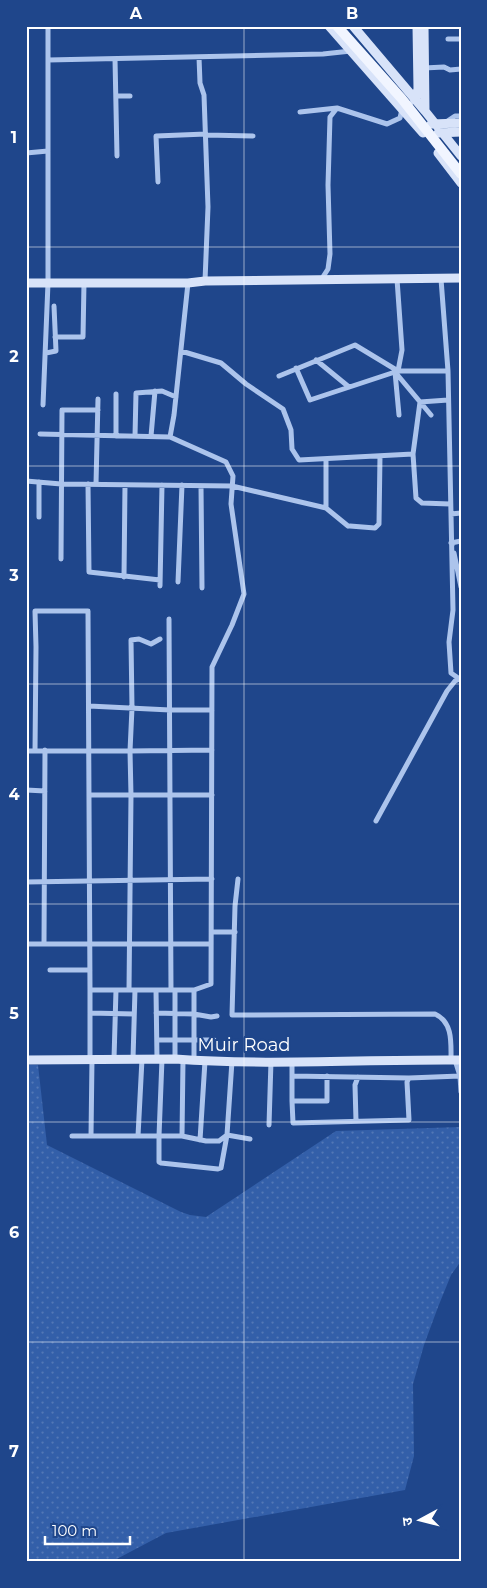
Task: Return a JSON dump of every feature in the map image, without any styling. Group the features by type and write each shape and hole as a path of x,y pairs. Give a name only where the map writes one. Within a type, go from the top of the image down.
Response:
{"main road":[{"path":"329,26 423,133 461,183"},
{"path":"337,26 402,99 461,174"},
{"path":"345,26 461,164"},
{"path":"353,26 461,156"},
{"path":"416,100 418,89 418,26"},
{"path":"424,26 425,111"},
{"path":"416,125 460,123"},
{"path":"423,133 443,133 460,123"},
{"path":"26,284 461,278"},
{"name":"Muir Road","path":"26,1060 456,1060"}],"street":[{"path":"44,405 48,283 48,26"},
{"path":"448,38 461,39"},
{"path":"48,60 323,54 351,52 371,46"},
{"path":"199,57 200,83 204,95 208,207 205,281"},
{"path":"115,59 117,156"},
{"path":"424,68 461,69"},
{"path":"116,96 130,96"},
{"path":"300,112 337,108 387,124 400,118 402,109 416,100"},
{"path":"320,280 328,269 330,254 328,185 330,117 337,108"},
{"path":"158,182 156,136 206,134 253,136"},
{"path":"26,153 48,151"},
{"path":"441,278 448,371 452,610 449,642 451,673 460,679"},
{"path":"397,279 402,350 396,372 399,415"},
{"path":"170,437 188,283"},
{"path":"55,337 83,336 84,284"},
{"path":"46,353 56,351 54,306"},
{"path":"279,376 355,344 396,372 430,415"},
{"path":"181,351 221,363 246,384 283,409 291,430 292,449 299,460 413,454"},
{"path":"316,360 349,387"},
{"path":"296,368 310,400 396,372 448,371"},
{"path":"135,436 136,393 162,391 176,397"},
{"path":"151,436 155,392"},
{"path":"116,394 116,436"},
{"path":"96,484 98,399"},
{"path":"420,402 448,400"},
{"path":"420,402 413,454 416,498 422,503 450,504"},
{"path":"61,559 62,410 98,410"},
{"path":"40,434 170,437 226,462 233,476 231,504 244,594 239,610 212,667 211,984 194,990 90,990"},
{"path":"26,482 232,486 326,508 349,526 375,528 379,524 380,456"},
{"path":"326,459 326,508"},
{"path":"39,482 39,517"},
{"path":"88,484 89,572 160,583 162,485"},
{"path":"124,577 125,485"},
{"path":"178,582 182,486"},
{"path":"201,486 202,588"},
{"path":"450,514 461,513"},
{"path":"451,543 461,541"},
{"path":"451,543 459,571 461,588"},
{"path":"34,751 35,611 88,611 91,1136"},
{"path":"169,619 171,944 182,1136"},
{"path":"138,1136 137,1059 130,944 131,640 151,644 160,639"},
{"path":"376,821 447,691 454,681 460,679"},
{"path":"89,706 212,710"},
{"path":"44,944 45,750"},
{"path":"26,751 130,752 212,750"},
{"path":"26,790 45,791"},
{"path":"89,795 212,795"},
{"path":"238,878 235,906 232,1015 439,1015 451,1035 460,1076 461,1092"},
{"path":"26,882 212,879"},
{"path":"212,932 235,932"},
{"path":"26,944 212,944"},
{"path":"50,970 90,970"},
{"path":"114,1059 116,990"},
{"path":"156,990 157,1040 160,1059 159,1162 221,1168 226,1135 232,1061"},
{"path":"194,990 194,1061"},
{"path":"90,1013 134,1014"},
{"path":"156,1014 217,1016"},
{"path":"157,1040 214,1040"},
{"path":"200,1140 205,1061"},
{"path":"269,1125 271,1061"},
{"path":"292,1061 293,1123 409,1120 407,1082 409,1078"},
{"path":"292,1076 409,1078 460,1076"},
{"path":"292,1101 327,1101 328,1076"},
{"path":"356,1120 355,1085 358,1077"},
{"path":"72,1136 182,1136 200,1140 219,1141 226,1135"},
{"path":"226,1135 250,1139"}],"shaded area":[{"path":"26,1065 38,1065 47,1145 190,1215 206,1217 336,1131 461,1127 461,1261 451,1275 438,1307 424,1345 413,1384 414,1456 405,1490 166,1533 111,1562 26,1562"}]}
